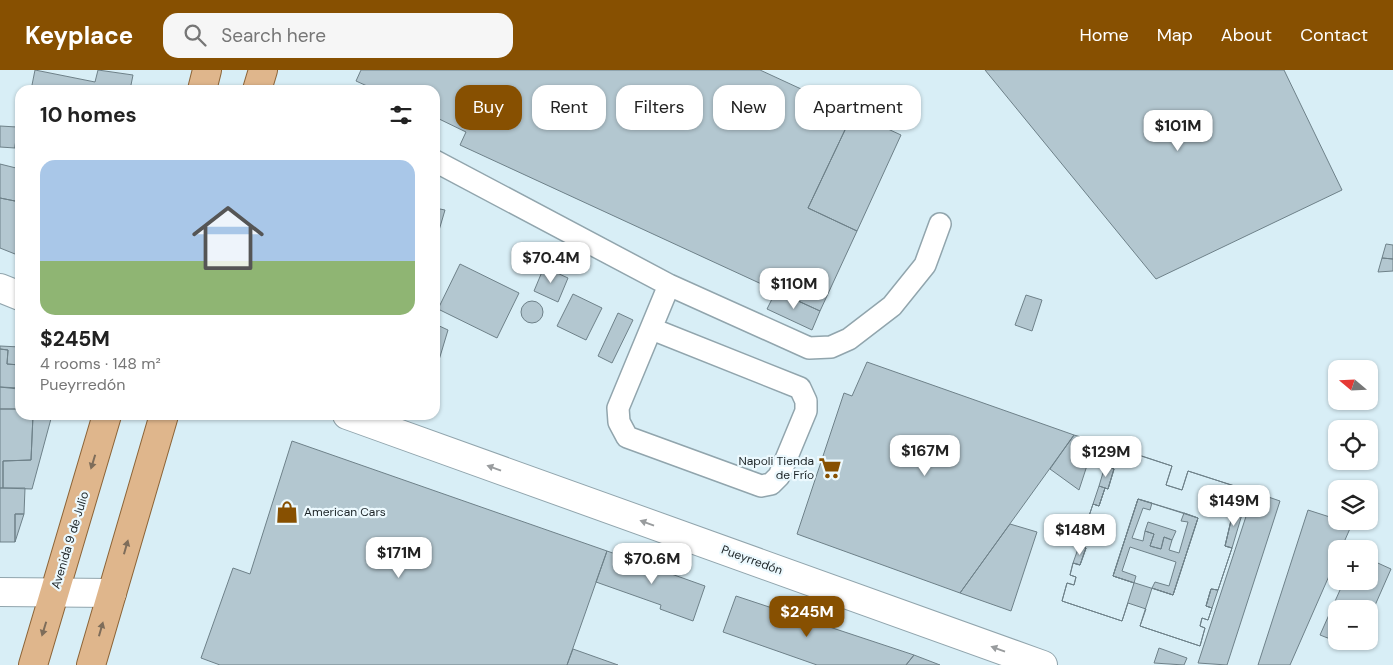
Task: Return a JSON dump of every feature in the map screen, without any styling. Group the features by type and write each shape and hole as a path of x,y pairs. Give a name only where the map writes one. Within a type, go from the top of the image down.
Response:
{"main road":[{"path":"203,85 207,70"},
{"path":"258,85 263,70"},
{"name":"Avenida 9 de Julio","path":"33,665 106,420"},
{"path":"91,665 163,420"}],"street":[{"path":"0,288 15,294"},
{"name":"Pueyrredón","path":"361,420 1044,665"},
{"path":"0,592 112,593"}],"lane":[{"path":"440,164 669,285 809,348 831,347 849,339 892,306 925,266 940,224"},
{"path":"652,329 800,388 806,401 806,411 779,476 770,484 761,486 627,437 619,422 618,408 669,285"}],"building":[{"path":"35,70 95,82 98,70 133,75 131,85 32,85"},
{"path":"361,70 760,70 795,86 795,130 845,130 808,208 857,231 820,311 460,145 466,132 462,130 522,130 522,85 455,85 455,127 440,119 440,85 365,85 356,81"},
{"path":"985,70 1284,70 1342,190 1156,279"},
{"path":"0,126 15,127 15,148 0,147"},
{"path":"845,130 890,130 901,135 857,231 808,208"},
{"path":"0,164 15,168 15,201 0,198"},
{"path":"0,198 15,201 15,254 0,248"},
{"path":"440,209 445,210 440,227"},
{"path":"1386,244 1393,245 1393,259 1382,258"},
{"path":"1382,258 1393,259 1393,271 1378,272"},
{"path":"460,264 519,293 497,338 440,310 440,305"},
{"path":"544,267 568,278 558,302 534,291"},
{"path":"776,291 820,311 812,330 767,309"},
{"path":"573,294 602,308 586,340 557,326"},
{"path":"1026,295 1042,300 1032,331 1015,325"},
{"path":"528,301 536,301 543,308 543,316 536,323 528,323 521,316 521,308"},
{"path":"618,313 633,320 612,363 598,356"},
{"path":"440,326 448,330 440,357"},
{"path":"0,346 15,347 15,365 7,364 8,350 0,349"},
{"path":"0,349 8,350 7,364 15,365 15,389 0,387"},
{"path":"867,362 1074,435 960,593 797,534 844,393 852,396"},
{"path":"0,387 15,388 15,409 0,409"},
{"path":"0,409 15,409 15,420 33,420 31,460 3,461 3,488 0,488"},
{"path":"33,420 51,420 32,489 3,488 3,461 31,460"},
{"path":"1074,435 1095,441 1079,490 1050,469"},
{"path":"292,441 607,551 567,665 220,665 201,658 233,568 250,574"},
{"path":"1111,446 1172,466 1166,485 1182,490 1188,471 1250,491 1243,511 1234,508 1225,546 1232,548 1218,590 1211,589 1206,606 1212,608 1208,620 1202,618 1200,626 1205,628 1200,646 1140,626 1146,609 1128,603 1122,621 1062,601 1067,583 1074,585 1076,577 1070,575 1073,563 1080,565 1086,548 1079,546 1093,504 1099,506 1105,488 1108,489 1114,469 1105,466","holes":["1138,499 1198,518 1173,595 1113,576"]},
{"path":"1111,446 1172,466 1166,485 1182,490 1188,471 1250,491 1243,511 1234,508 1225,546 1232,548 1218,590 1211,589 1206,606 1212,608 1208,620 1202,618 1200,626 1205,628 1200,646 1140,626 1152,588 1173,595 1198,518 1184,513 1138,499 1113,576 1134,583 1122,621 1062,601 1067,583 1074,585 1076,577 1070,575 1073,563 1080,565 1086,548 1079,546 1093,504 1099,506 1105,488 1108,489 1114,469 1105,466"},
{"path":"1105,466 1114,469 1108,489 1099,486"},
{"path":"1099,486 1105,488 1099,506 1093,504"},
{"path":"0,488 25,488 24,514 15,514 15,542 0,542"},
{"path":"1254,492 1280,501 1227,665 1198,663"},
{"path":"1138,499 1152,503 1150,510 1143,508 1132,538 1143,541 1145,531 1154,534 1150,546 1161,549 1164,537 1172,540 1169,550 1179,553 1188,522 1181,521 1184,513 1198,518 1173,595 1152,588 1155,582 1169,586 1176,562 1130,547 1122,571 1136,576 1134,583 1113,576"},
{"path":"1234,508 1243,511 1232,548 1225,546"},
{"path":"1308,510 1328,516 1328,530 1349,530 1345,540 1328,540 1328,578 1290,665 1258,665"},
{"path":"15,514 24,514 15,542"},
{"path":"1148,522 1176,531 1172,540 1164,537 1161,549 1150,546 1154,534 1145,531"},
{"path":"1010,524 1037,532 1011,611 960,593"},
{"path":"1076,533 1083,534 1079,546 1072,544"},
{"path":"1079,546 1086,548 1080,565 1073,563"},
{"path":"607,551 705,586 693,621 660,609 661,605 596,582"},
{"path":"1378,563 1391,569 1377,600 1336,600 1340,590 1378,590"},
{"path":"1211,589 1218,590 1212,608 1206,606"},
{"path":"736,596 914,655 906,665 817,665 723,632"},
{"path":"1328,617 1328,638 1320,635"},
{"path":"1159,648 1187,658 1184,665 1154,663"},
{"path":"573,649 618,665 567,665"},
{"path":"914,655 940,665 906,665"}],"place":[{"name":"Napoli Tienda de Frío","path":"830,468"},
{"name":"American Cars","path":"287,512"}]}
